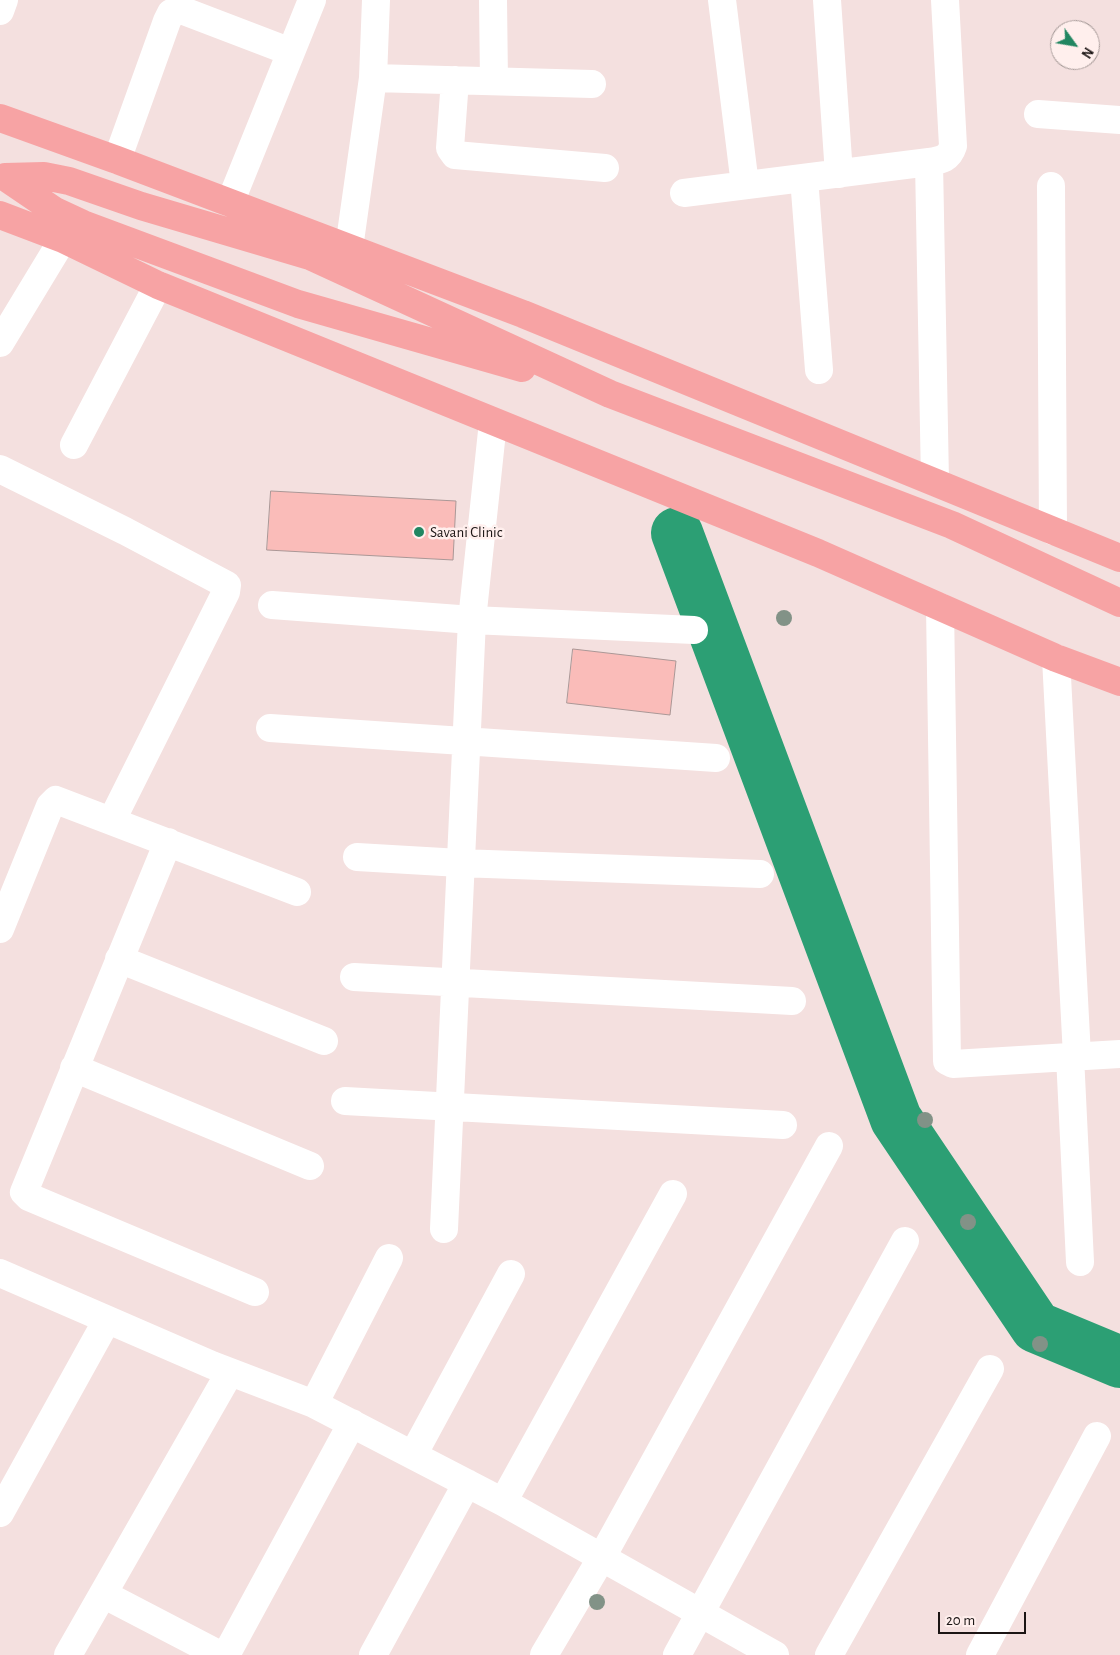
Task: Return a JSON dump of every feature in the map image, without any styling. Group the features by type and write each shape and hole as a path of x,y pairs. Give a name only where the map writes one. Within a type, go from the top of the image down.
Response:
{"main road":[{"path":"0,118 117,160 523,314 1120,558"},
{"path":"2,176 44,176 69,181 140,206 310,256 610,394 952,525 1120,603"},
{"path":"2,176 55,211 83,224 298,304 610,394"},
{"path":"0,215 63,239 158,285 818,553 1056,658 1120,682"}],"street":[{"path":"0,12 4,0"},
{"path":"230,203 312,0"},
{"path":"349,248 373,78 376,0"},
{"path":"493,0 494,81"},
{"path":"722,0 745,185"},
{"path":"827,0 839,174"},
{"path":"684,193 929,162 941,160 948,156 953,146 945,0"},
{"path":"117,160 166,21 171,13 182,10 291,52"},
{"path":"373,78 592,84"},
{"path":"455,80 450,148 455,155 605,168"},
{"path":"1038,114 1120,120"},
{"path":"929,162 935,482"},
{"path":"804,178 819,370"},
{"path":"1051,186 1052,531"},
{"path":"0,343 63,239"},
{"path":"74,445 158,285"},
{"path":"444,1229 451,1107 464,741 472,620 493,422"},
{"path":"3,479 227,585 226,592 112,820"},
{"path":"272,605 472,620 694,630"},
{"path":"940,607 946,1058 953,1064 1120,1054"},
{"path":"1056,658 1074,1056 1080,1262"},
{"path":"270,728 716,758"},
{"path":"0,929 52,802 60,800 297,892"},
{"path":"168,842 24,1189 26,1195 255,1292"},
{"path":"357,857 460,864 760,874"},
{"path":"119,959 324,1041"},
{"path":"354,977 792,1001"},
{"path":"74,1068 310,1166"},
{"path":"345,1101 783,1126"},
{"path":"544,1655 602,1557 829,1146"},
{"path":"503,1502 673,1194"},
{"path":"677,1655 905,1241"},
{"path":"314,1404 389,1258"},
{"path":"0,1274 230,1372 314,1404 503,1502 699,1614 775,1655"},
{"path":"413,1455 511,1274"},
{"path":"0,1513 108,1320"},
{"path":"829,1655 990,1368"},
{"path":"68,1655 230,1372"},
{"path":"226,1655 352,1423"},
{"path":"980,1655 1097,1436"},
{"path":"372,1655 467,1483"},
{"path":"103,1594 220,1655"}],"building":[{"path":"271,491 456,501 453,560 267,550"},
{"path":"573,649 676,661 670,715 567,703"}],"waterway":[{"path":"677,533 896,1119 1036,1327 1120,1362"}],"place":[{"name":"Savani Clinic","path":"419,532"}]}
